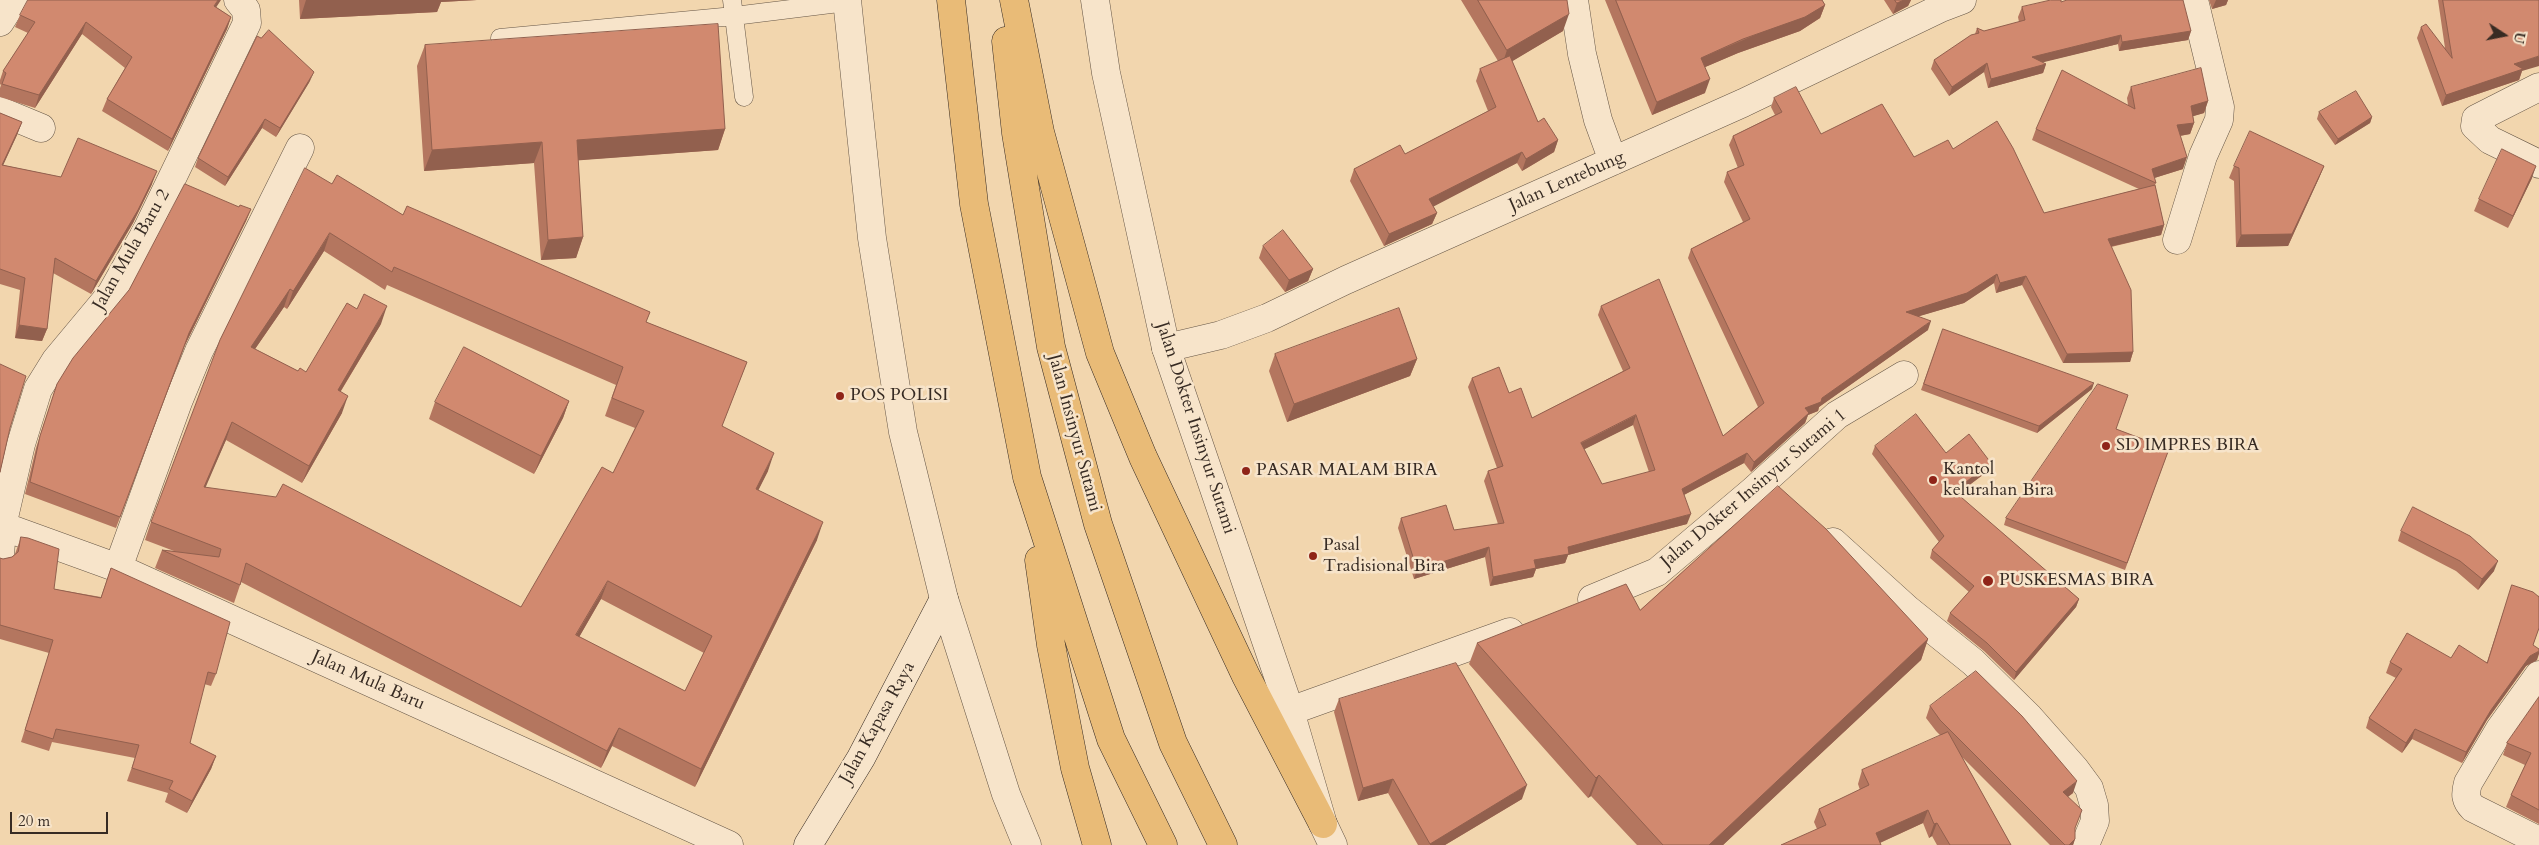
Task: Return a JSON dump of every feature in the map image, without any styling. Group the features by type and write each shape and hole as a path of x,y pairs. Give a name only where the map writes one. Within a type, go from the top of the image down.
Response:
{"highway":[{"path":"951,0 974,204 1027,477 1051,645 1076,768 1098,845"},
{"name":"Jalan Insinyur Sutami","path":"1001,0 1016,133 1051,347 1098,524 1173,743 1223,845"},
{"path":"1014,0 1040,132 1100,353 1143,457 1246,676 1328,834"},
{"path":"1027,477 1111,739 1162,845"}],"street":[{"path":"0,22 14,0"},
{"name":"Jalan Mula Baru 2","path":"0,556 10,440 56,360 111,294 146,230 247,23 246,10 238,0"},
{"name":"Jalan Dokter Insinyur Sutami","path":"1095,0 1106,73 1166,348 1290,711 1328,834"},
{"path":"1574,0 1582,54 1598,120 1613,161"},
{"path":"2176,240 2220,114 2220,107 2194,0"},
{"path":"847,1 872,238 901,422 944,599 1006,794 1027,845"},
{"name":"Jalan Lentebung","path":"1166,348 1221,335 1267,318 1346,280 1743,103 1947,3"},
{"path":"2539,87 2476,119 2476,126 2490,140 2539,164"},
{"path":"0,111 41,128"},
{"path":"118,568 178,402 199,351 300,148"},
{"name":"Jalan Dokter Insinyur Sutami 1","path":"1570,608 1656,572 1765,480 1837,415 1904,375"},
{"path":"1765,480 1786,500"},
{"path":"1815,525 1907,609 1973,662 2029,717 2075,769 2089,788 2094,805 2095,821 2085,845"},
{"name":"Jalan Mula Baru","path":"2,526 118,568 729,845"},
{"name":"Jalan Kapasa Raya","path":"808,845 861,758 944,599"},
{"path":"1290,711 1536,621"},
{"path":"2539,675 2500,729 2468,783 2465,793 2467,802 2473,808 2539,841"}],"lane":[{"path":"500,38 733,8 847,1"},
{"path":"733,8 744,97"}],"building":[{"path":"28,0 218,0 214,6 231,17 172,139 107,99 132,57 86,22 39,95 2,84 6,73 3,71 35,22 20,15"},
{"path":"1478,0 1567,0 1569,14 1507,50"},
{"path":"1616,0 1822,0 1825,5 1805,17 1743,39 1701,58 1710,79 1657,102"},
{"path":"2051,0 2061,0 2061,2 2067,0 2183,0 2191,31 2122,42 2121,35 2032,57 2046,64 1991,79 1987,63 1952,87 1934,60 1971,35 1979,33 1977,28 1984,31 2025,20 2022,7"},
{"path":"2443,0 2539,0 2539,56 2514,64 2523,69 2446,95 2421,27 2426,24 2452,58"},
{"path":"718,24 725,129 577,140 583,237 548,240 542,142 432,150 425,45"},
{"path":"269,30 314,72 280,128 265,119 228,177 198,158 257,36 261,38"},
{"path":"1510,56 1538,122 1544,118 1558,140 1526,159 1522,152 1429,199 1437,213 1389,234 1354,169 1400,145 1405,154 1496,107 1480,69"},
{"path":"2201,68 2208,101 2191,106 2194,123 2177,125 2187,157 2152,169 2156,183 2036,129 2062,70 2135,109 2131,87"},
{"path":"1796,87 1821,134 1882,104 1914,157 1948,140 1953,149 1997,121 2013,148 2044,213 2155,185 2164,225 2108,239 2131,290 2133,352 2067,354 2026,276 2000,283 1997,274 1967,293 1906,312 1931,321 1822,398 1821,402 1805,408 1809,413 1754,462 1747,453 1682,489 1691,514 1568,547 1569,554 1534,560 1536,568 1493,577 1489,547 1417,570 1401,518 1446,505 1454,530 1504,523 1488,471 1503,466 1472,378 1499,367 1509,393 1521,388 1532,418 1630,368 1601,306 1659,279 1723,436 1764,403 1691,249 1750,219 1727,172 1744,165 1733,136 1782,112 1774,98","holes":["1636,415 1655,470 1602,484 1581,443"]},
{"path":"2356,91 2372,117 2338,139 2319,112"},
{"path":"0,113 22,122 2,165 61,177 78,138 157,171 138,210 96,281 55,258 47,329 19,325 25,278 0,269"},
{"path":"2250,131 2324,166 2292,234 2241,235 2239,168 2234,166"},
{"path":"2502,149 2536,166 2513,216 2479,199"},
{"path":"305,168 332,184 337,175 403,215 407,206 650,312 646,322 747,362 722,426 774,453 756,489 823,522 701,769 619,728 607,751 246,563 240,585 162,550 219,557 221,549 151,522 220,340","holes":["330,233 392,272 394,267 623,367 612,398 644,411 613,473 602,467 521,607 283,484 276,497 204,487 232,422 309,466 348,396 338,390 387,306 364,294 357,309 347,303 306,372 300,368 298,371 251,347 290,289 293,291","608,581 712,636 685,691 576,635"]},
{"path":"185,184 239,207 240,205 251,209 189,333 120,517 30,482 40,436 57,384 73,358 129,290"},
{"path":"1283,230 1313,269 1289,280 1263,246"},
{"path":"1399,308 1417,359 1294,404 1275,354"},
{"path":"1943,329 2094,383 2039,426 1924,384"},
{"path":"464,347 569,401 541,456 435,402"},
{"path":"0,364 26,376 10,428 0,472"},
{"path":"2098,384 2128,395 2116,429 2169,449 2127,563 2006,518"},
{"path":"1916,414 1946,453 1969,434 1991,463 1954,491 2079,599 2016,672 1987,643 1950,613 1974,586 1932,550 1944,536 1875,446"},
{"path":"1778,486 1826,529 1928,639 1709,845 1663,845 1599,775 1596,778 1477,643 1626,584 1640,610"},
{"path":"2413,507 2470,536 2498,561 2482,579 2460,561 2401,531"},
{"path":"21,537 59,549 54,589 101,598 111,568 230,622 216,674 208,672 190,743 216,756 192,801 169,789 173,781 132,768 139,745 56,729 53,739 25,730 53,640 0,625 0,558 12,557 18,552"},
{"path":"2512,585 2533,592 2539,597 2539,628 2533,645 2539,651 2530,656 2491,710 2466,752 2415,729 2406,743 2369,718 2402,669 2390,662 2407,633 2451,658 2459,645 2487,663"},
{"path":"1456,663 1527,785 1430,844 1393,779 1363,788 1339,699"},
{"path":"1976,671 2022,716 2077,781 2063,792 2082,810 2075,828 2075,839 2069,845 2065,845 1940,720 1930,706"},
{"path":"2539,697 2539,810 2511,795 2531,753 2507,743"},
{"path":"1948,732 2011,845 1950,845 1937,823 1934,824 1928,810 1876,833 1881,845 1781,845 1826,825 1819,809 1869,785 1862,770"}],"place":[{"name":"POS POLISI","path":"840,396"},
{"name":"SD IMPRES BIRA","path":"2106,446"},
{"name":"PASAR MALAM BIRA","path":"1246,471"},
{"name":"Kantol kelurahan Bira","path":"1933,480"},
{"name":"Pasal Tradisional Bira","path":"1313,556"},
{"name":"PUSKESMAS BIRA","path":"1988,581"}]}
